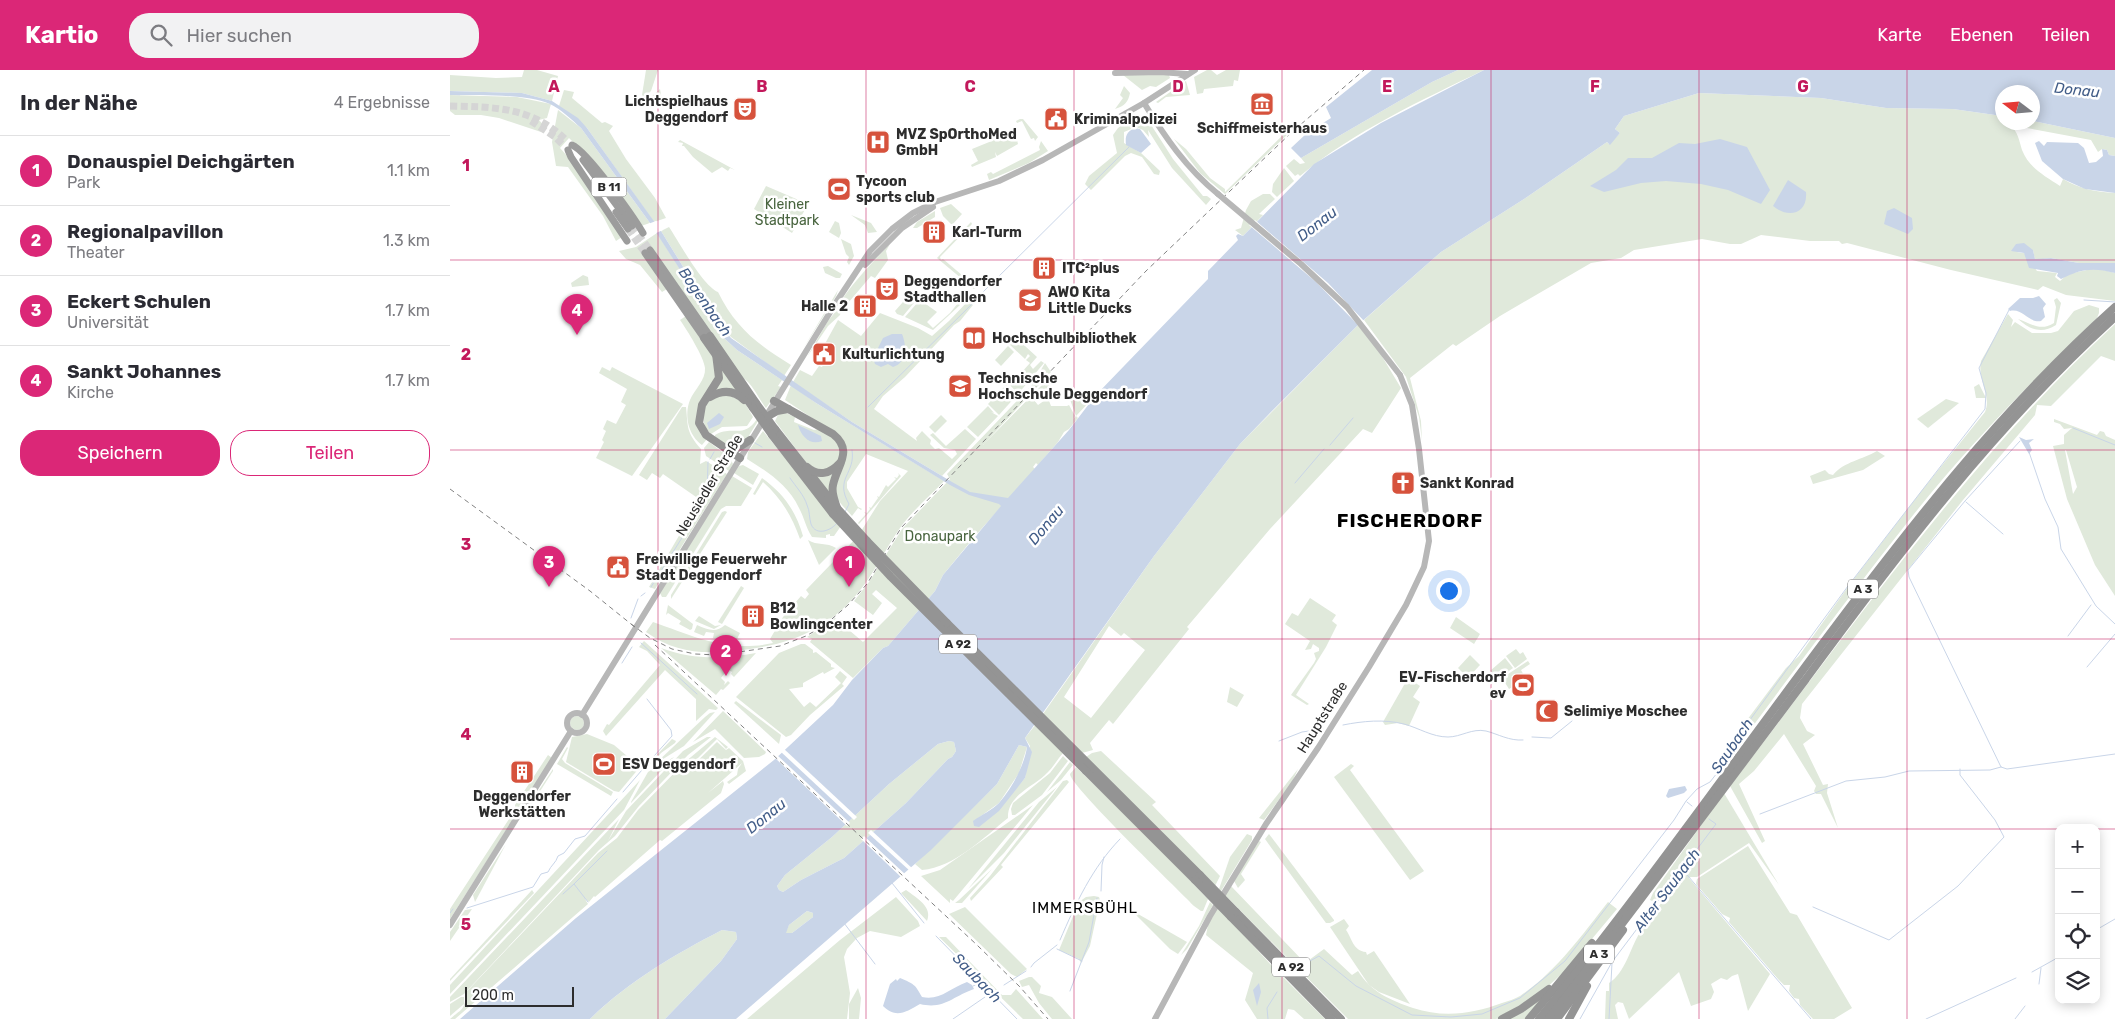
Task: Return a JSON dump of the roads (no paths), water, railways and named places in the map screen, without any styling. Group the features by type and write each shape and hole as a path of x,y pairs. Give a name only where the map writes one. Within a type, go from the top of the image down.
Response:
{"highway":[{"name":"B 11","path":"568,145 630,228"},
{"name":"B 11","path":"568,145 578,148 643,233"},
{"name":"B 11","path":"568,145 571,157 627,241"},
{"path":"647,252 707,337"},
{"name":"A 3","path":"1548,1019 1649,888 1878,581 1941,502 2102,324 2115,307"},
{"name":"A 3","path":"1539,1019 1606,933 1872,578 1930,506 2003,420 2102,324 2115,317"},
{"name":"A 92","path":"707,337 716,354 755,405"},
{"name":"A 92","path":"707,337 773,432 835,511 891,577 1198,878 1331,1019"},
{"path":"716,354 719,378 704,401 699,416 700,427 706,435 740,458"},
{"path":"704,401 715,394 730,392 755,405"},
{"path":"774,401 835,435 842,446 842,460 832,486 835,511"},
{"path":"763,419 777,410 788,409"},
{"name":"A 92","path":"773,432 801,464 835,511"},
{"path":"721,446 735,448 750,440"},
{"path":"801,464 821,474 832,470 842,460"},
{"name":"A 3","path":"1557,1019 1596,969 1644,900 1649,888"},
{"name":"A 92","path":"1233,914 1341,1019"},
{"name":"A 3","path":"1529,1019 1597,938 1606,933"},
{"name":"A 3","path":"1570,1019 1596,969"},
{"path":"1502,1019 1521,1009 1560,980"}],"main road":[{"name":"Neusiedler Straße","path":"582,715 774,401 870,251 913,213 946,198 985,186 1043,160 1144,103 1195,70"},
{"path":"1115,73 1160,72 1188,74"},
{"name":"Hauptstraße","path":"1144,103 1181,159 1199,178 1342,302 1361,322 1400,375 1412,405 1429,543 1424,567 1406,605 1318,748 1266,824 1210,916 1155,1019"},
{"path":"574,714 582,715 586,721 585,728 579,732 571,731 567,725 569,718 574,714"},
{"path":"450,925 571,731"}],"water":[{"path":"1372,70 1458,70 1432,82 1301,158 1291,148 1307,133 1331,118 1326,107"},
{"name":"Donau","path":"1484,70 2115,70 2115,138 2040,122 2040,85 1995,85 1995,115 1953,109 1886,108 1821,98 1699,93 1624,116 1615,129 1620,133 1610,145 1607,142 1527,197 1441,252 1358,325 1270,413 1240,444 1154,556 1025,738 1032,752 1025,778 999,811 979,827 974,826 973,821 996,806 1008,791 1017,776 1027,747 1019,745 997,784 931,850 736,1019 665,1019 721,961 737,939 736,932 722,930 687,949 636,981 590,1019 460,1019 576,918 774,760 833,705 852,680 883,648 888,646 935,591 943,575 1001,506 969,495 950,485 816,403 737,350 724,338 650,223 581,128 562,112 550,104 539,100 501,96 450,95 450,91 522,93 552,101 578,118 661,231 716,320 731,338 852,422 952,482 970,492 1008,498 1069,430 1092,400 1091,396 1096,395 1208,279 1208,271 1238,240 1236,236 1238,234 1243,236 1314,164 1381,123","holes":["949,741 954,742 956,751 952,757 906,803 844,858 801,880 783,892 779,890 777,886 785,875 832,837 889,784 938,744","807,911 813,913 813,917 792,933 786,933 789,925"]},
{"path":"1135,128 1140,129 1151,144 1141,153 1126,145 1127,135"},
{"path":"1720,139 1747,147 1770,190 1761,204 1728,190 1701,184 1666,181 1641,183 1604,192 1590,186 1616,170 1628,158 1652,158 1679,143 1695,144"},
{"path":"2039,141 2044,146 2047,142 2078,143 2084,148 2089,163 2096,162 2103,156 2102,149 2107,150 2109,155 2115,156 2115,193 2085,189 2063,179 2042,161 2035,143"},
{"path":"1788,180 1806,192 1804,205 1800,210 1791,213 1779,210 1773,206"},
{"path":"1894,208 1912,218 1913,229 1908,234 1884,224 1887,211"},
{"path":"2024,243 2033,250 2035,259 2051,258 2079,263 2115,263 2115,273 2087,270 2061,279 2057,276 2058,273 2029,268 2024,253 2011,251 2016,244"},
{"path":"2039,296 2046,304 2043,308 2045,317 2041,321 2032,320 2019,312 2008,309 2020,298"},
{"path":"892,334 902,334 905,354 898,365 893,367 888,364 881,367 875,364 873,358 883,338"},
{"path":"719,413 724,417 720,424 709,429 707,423"},
{"path":"798,425 821,436 822,441 814,442 807,439 801,433"},
{"path":"2019,437 2026,440 2034,439 2029,443 2032,450 2029,454"},
{"path":"1685,786 1687,790 1684,793 1668,798 1666,796 1669,789"},
{"path":"900,978 914,985 922,997 928,998 940,996 967,982 974,989 942,1004 920,1004 906,1012 897,1013 883,1006 890,984"},
{"path":"1259,983 1261,992 1257,1006 1253,990"}],"waterway":[{"path":"981,294 1129,147"},
{"path":"2084,300 2115,302"},
{"path":"868,407 974,302"},
{"name":"Saubach","path":"1310,961 1319,956 1356,986 1412,1015 1451,1017 1482,1014 1520,998 1565,961 1674,820 1686,801 1697,789 1710,782 1721,768 1733,743 1848,586 1985,409 1986,393 1979,368 2009,310"},
{"path":"1330,445 1353,418"},
{"path":"2073,428 2115,445"},
{"path":"2020,441 1965,501 1908,570 1909,577 2001,767 2007,769 2115,754"},
{"path":"755,443 762,447"},
{"path":"1295,483 1324,449"},
{"path":"845,512 849,504 845,495 844,482 851,465 852,450"},
{"path":"710,459 714,452"},
{"path":"2029,452 2045,499 2058,527 2061,549 2096,606 2115,624"},
{"path":"693,521 707,498 708,462"},
{"path":"790,478 806,501 813,528 824,531 832,528 837,523"},
{"path":"1966,502 2003,534"},
{"path":"651,587 690,525"},
{"path":"641,596 645,593"},
{"path":"631,618 638,599"},
{"path":"2068,636 2091,605"},
{"path":"2087,667 2115,634"},
{"path":"641,643 697,694"},
{"path":"622,663 632,647"},
{"path":"646,765 672,736 671,730 647,699"},
{"path":"1343,725 1389,721 1442,737 1453,737 1481,730 1508,738 1523,740"},
{"path":"1532,737 1551,738 1572,721"},
{"path":"1279,741 1302,732 1323,729"},
{"path":"1760,814 1846,781 1885,777 1909,771 1990,770 2001,767"},
{"path":"1813,907 1889,940 1958,886 2004,837 1995,820 1960,775 1960,769"},
{"path":"623,792 642,770"},
{"path":"467,908 533,887 541,874 548,872 558,856 564,853 575,839 585,836 617,799"},
{"path":"1687,802 1692,806"},
{"name":"Alter Saubach","path":"1580,1019 1612,962 1716,824 1709,819"},
{"path":"1060,940 1093,874 1120,839"},
{"path":"574,884 607,851"},
{"path":"1101,891 1104,857"},
{"path":"1682,869 1811,1019"},
{"path":"892,883 924,923"},
{"path":"563,894 574,884 588,902"},
{"path":"1070,991 1089,942 1097,898"},
{"path":"450,913 453,909"},
{"path":"2100,928 2115,919"},
{"path":"844,923 875,964"},
{"name":"Saubach","path":"936,936 1017,1019"},
{"path":"1031,967 1057,945"},
{"path":"1057,949 1082,961"},
{"path":"2032,972 2055,959"},
{"path":"1609,1019 1612,963"},
{"path":"2039,984 2041,968"},
{"path":"1004,985 1026,971"},
{"path":"1926,1019 2016,978"},
{"path":"973,986 981,983"},
{"name":"Saubach","path":"1268,1019 1267,1008 1277,992"},
{"path":"953,1019 985,997"},
{"path":"2015,1019 2025,1006"}],"tunnel":[{"path":"450,106 482,107 527,115 541,121 567,141"},
{"path":"531,121 555,137 563,145"},
{"path":"632,226 650,250"},
{"path":"628,229 645,253"}],"railway":[{"path":"631,624 650,638 672,649 695,654 718,655 780,646 806,636 825,625 848,605 867,584 901,528 1146,271 1292,132 1364,70"},
{"path":"450,489 590,591 636,628"},
{"path":"655,645 977,945 1020,987 1048,1019"}],"place":[{"name":"Schiffmeisterhaus","path":"1262,104"},
{"name":"Lichtspielhaus Deggendorf","path":"745,109"},
{"name":"Kriminalpolizei","path":"1056,119"},
{"name":"MVZ SpOrthoMed GmbH","path":"878,142"},
{"name":"Tycoon sports club","path":"839,189"},
{"name":"Karl-Turm","path":"934,232"},
{"name":"ITC²plus","path":"1044,268"},
{"name":"Deggendorfer Stadthallen","path":"887,289"},
{"name":"AWO Kita Little Ducks","path":"1030,300"},
{"name":"Halle 2","path":"865,306"},
{"name":"Sankt Johannes","path":"577,335"},
{"name":"Hochschulbibliothek","path":"974,338"},
{"name":"Kulturlichtung","path":"824,354"},
{"name":"Technische Hochschule Deggendorf","path":"960,386"},
{"name":"Sankt Konrad","path":"1403,483"},
{"name":"Freiwillige Feuerwehr Stadt Deggendorf","path":"618,567"},
{"name":"Eckert Schulen","path":"549,587"},
{"name":"Donauspiel Deichgärten","path":"849,587"},
{"name":"B12 Bowlingcenter","path":"753,616"},
{"name":"Regionalpavillon","path":"726,676"},
{"name":"EV-Fischerdorf ev","path":"1523,685"},
{"name":"Selimiye Moschee","path":"1547,711"},
{"name":"ESV Deggendorf","path":"604,764"},
{"name":"Deggendorfer Werkstätten","path":"522,772"}],"district":[{"name":"FISCHERDORF","path":"1410,520"},
{"name":"IMMERSBÜHL","path":"1085,908"}],"park label":[{"name":"Kleiner Stadtpark","path":"787,212"},
{"name":"Donaupark","path":"940,536"}],"water label":[{"name":"Bogenbach","path":"705,302"}]}
